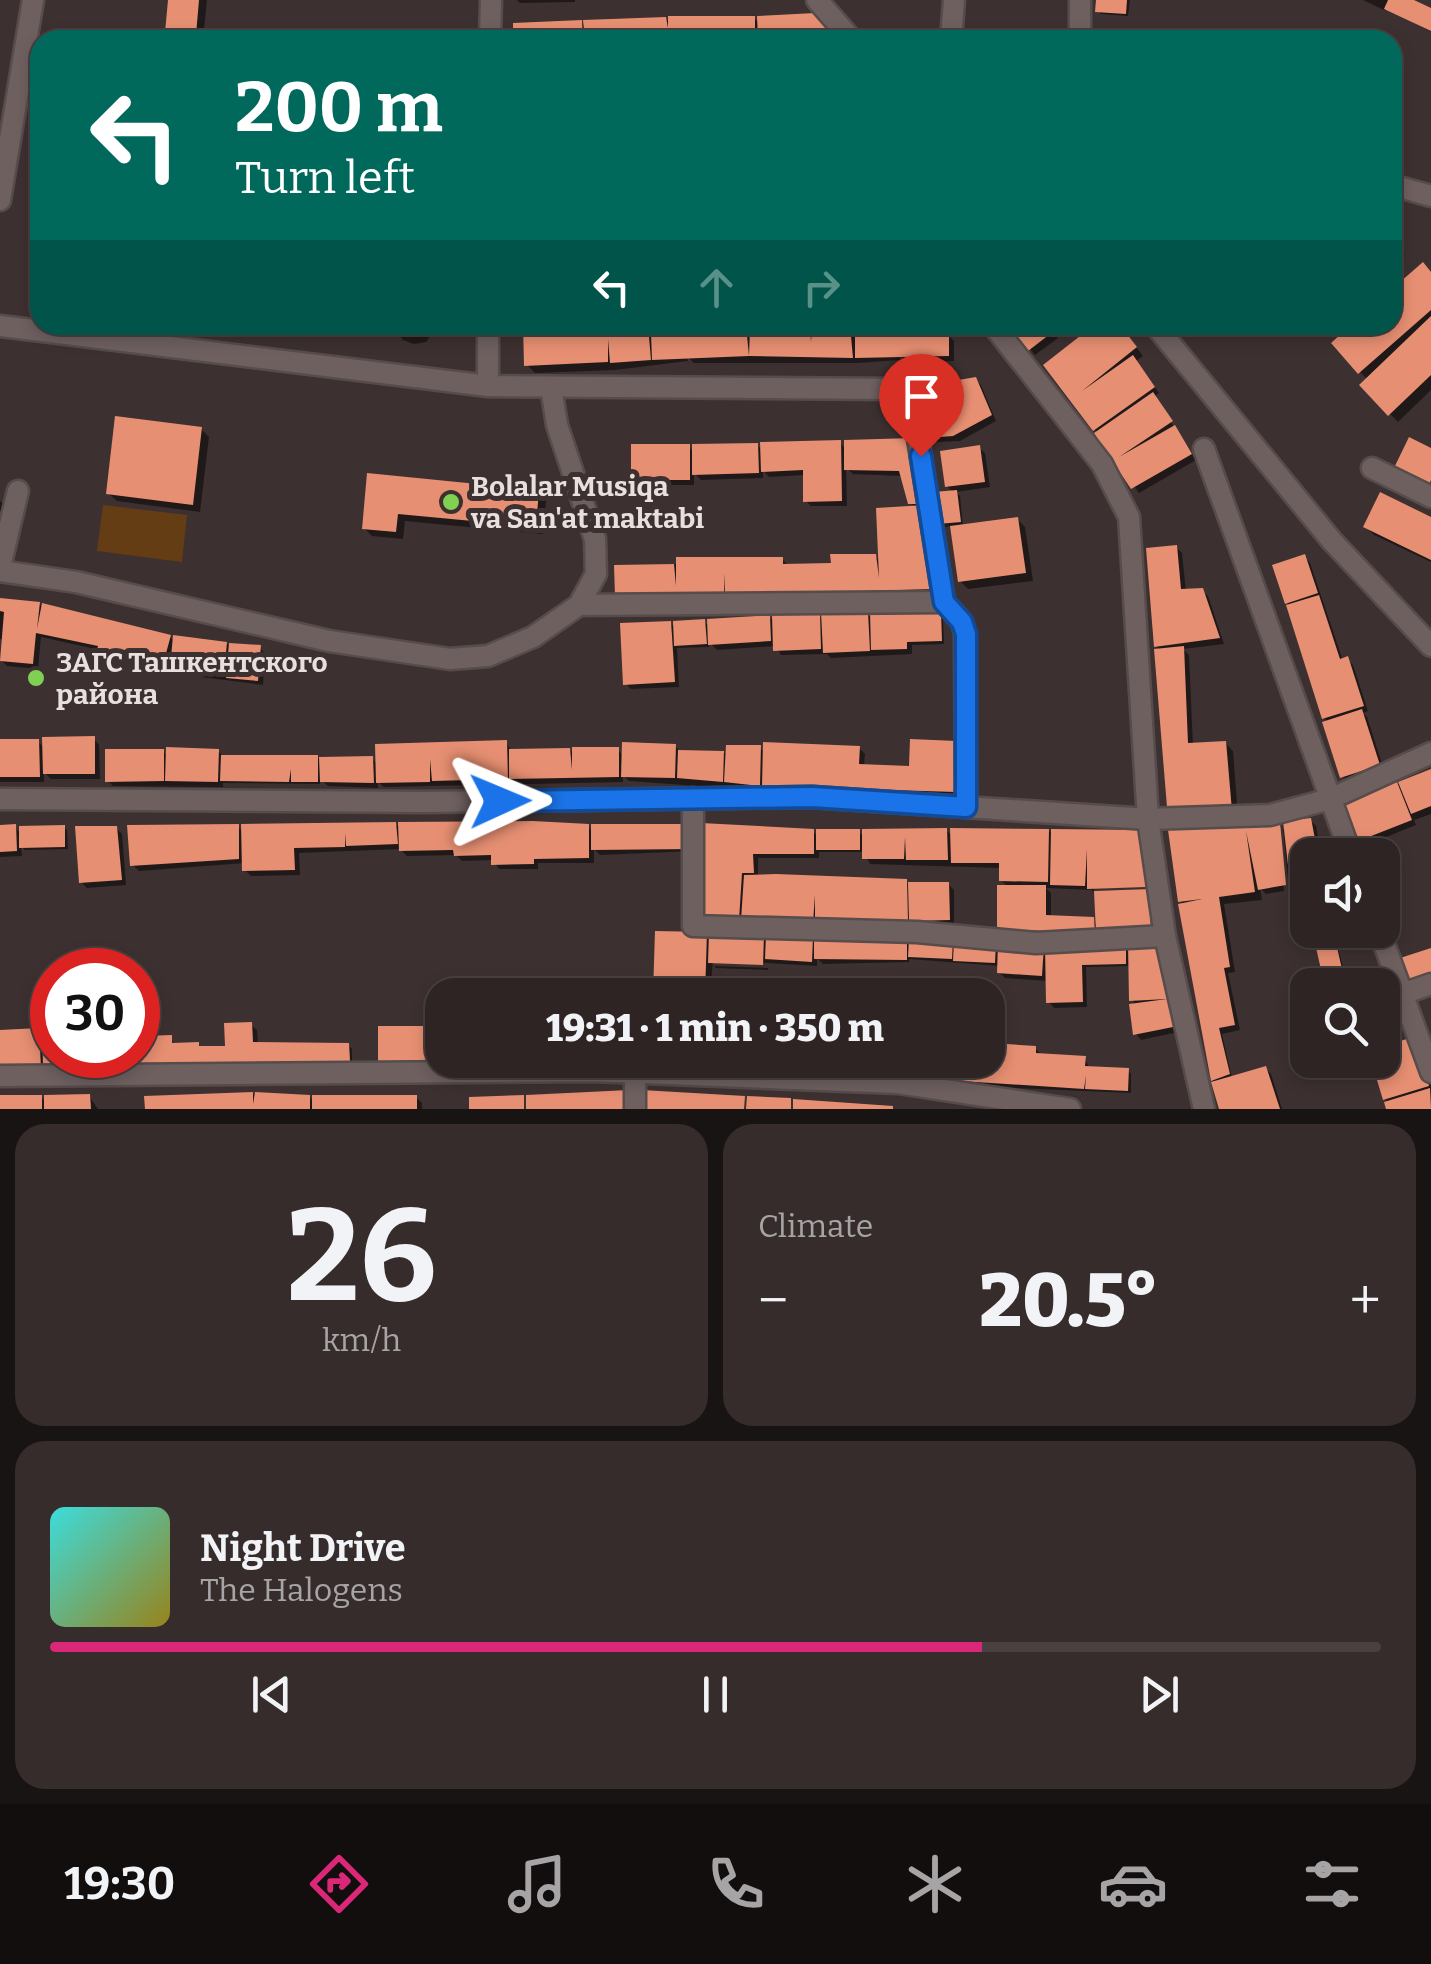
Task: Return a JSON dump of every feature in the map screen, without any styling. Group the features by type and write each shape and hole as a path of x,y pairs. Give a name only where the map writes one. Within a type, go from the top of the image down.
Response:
{"street":[{"path":"32,30 33,0"},
{"path":"490,30 491,0"},
{"path":"817,0 843,30"},
{"path":"952,30 954,0"},
{"path":"1080,0 1080,30"},
{"path":"0,200 30,92"},
{"path":"1402,188 1431,196"},
{"path":"0,326 30,330"},
{"path":"73,335 488,386 896,389 916,420 944,602 962,622 966,634 966,807"},
{"path":"488,335 488,386"},
{"path":"1001,335 1102,464 1129,518 1148,819 1165,936 1204,1109"},
{"path":"1162,335 1332,541 1431,646"},
{"path":"18,491 0,569 76,582 329,641 450,659 488,656 534,637 579,606 596,574 595,539 557,425 551,387"},
{"path":"1204,449 1345,838"},
{"path":"1372,468 1431,497"},
{"path":"579,606 944,602"},
{"path":"0,800 423,802 812,797 1148,819 1270,816 1330,798 1431,754"},
{"path":"693,798 692,926 917,932 1036,942 1165,936"},
{"path":"1385,948 1431,1072"},
{"path":"1402,994 1431,984"},
{"path":"0,1076 425,1073"},
{"path":"634,1109 635,1078"},
{"path":"778,1078 898,1083 1070,1109"}],"shaded area":[{"path":"103,505 187,515 182,562 97,551"}],"building":[{"path":"168,0 199,0 196,30 165,30"},
{"path":"1096,0 1127,0 1126,14 1095,12"},
{"path":"1388,0 1414,0 1431,8 1431,31 1384,9"},
{"path":"815,13 829,30 758,30 757,16"},
{"path":"668,16 755,16 755,30 584,30 583,20 666,17 668,28"},
{"path":"582,20 582,30 513,30 513,23"},
{"path":"1423,262 1431,272 1431,310 1358,374 1331,343 1340,335 1402,335 1402,280"},
{"path":"1431,316 1431,375 1388,416 1359,385"},
{"path":"523,335 649,335 651,360 610,363 608,339 608,362 524,366"},
{"path":"651,335 747,335 749,356 652,360"},
{"path":"750,335 811,335 811,342 811,335 851,335 853,358 749,356"},
{"path":"855,335 949,335 949,356 855,358"},
{"path":"1016,335 1049,335 1028,351"},
{"path":"1081,335 1128,335 1137,347 1082,391 1133,355 1155,387 1093,431 1043,365"},
{"path":"976,377 992,415 953,436 926,438 917,387"},
{"path":"1153,392 1173,421 1119,457 1175,425 1192,454 1131,489 1094,433"},
{"path":"115,416 202,427 193,505 106,494"},
{"path":"1409,437 1431,448 1428,487 1393,470"},
{"path":"914,438 925,504 908,504 899,471 844,470 844,440"},
{"path":"841,440 842,501 803,502 803,470 761,472 760,442"},
{"path":"758,443 759,473 692,475 692,444"},
{"path":"631,444 690,444 690,480 631,480"},
{"path":"980,445 985,482 945,487 940,451"},
{"name":"Bolalar Musiqa va San'at maktabi","path":"367,473 539,490 536,527 398,514 396,532 362,529"},
{"path":"957,490 961,522 938,524 934,492"},
{"path":"1380,492 1431,517 1431,560 1363,527"},
{"path":"925,505 934,589 725,595 724,573 724,595 615,597 614,565 674,564 676,586 676,557 783,557 783,564 831,563 830,554 876,554 879,578 876,508"},
{"path":"1018,517 1026,573 958,582 950,526"},
{"path":"1177,545 1181,589 1203,588 1220,638 1154,647 1146,548"},
{"path":"1305,554 1318,593 1285,604 1272,565"},
{"path":"1319,595 1340,659 1348,656 1364,706 1322,719 1286,605"},
{"path":"0,598 40,602 37,629 42,603 171,635 162,668 97,650 98,646 36,633 33,664 0,661 4,612 0,611"},
{"path":"941,611 942,641 907,642 907,649 871,650 870,612"},
{"path":"821,612 868,612 870,651 823,653"},
{"path":"820,613 821,649 773,651 772,615"},
{"path":"770,615 771,641 708,645 707,619"},
{"path":"705,619 707,644 674,646 673,621"},
{"path":"671,621 675,682 623,685 620,623"},
{"path":"173,635 227,642 224,674 170,669"},
{"path":"229,643 261,645 258,681 226,678"},
{"path":"1184,646 1188,743 1226,741 1232,811 1167,807 1154,649"},
{"path":"1362,709 1380,765 1340,778 1322,722"},
{"path":"95,736 95,774 43,774 42,737"},
{"path":"0,739 39,739 40,777 0,777"},
{"path":"910,739 957,741 956,792 762,786 763,742 860,746 859,764 909,766"},
{"path":"507,740 508,779 432,781 430,759 430,782 376,783 375,744"},
{"path":"622,742 676,744 675,778 621,777"},
{"path":"726,745 761,745 760,786 724,782"},
{"path":"166,747 219,749 218,782 165,781"},
{"path":"572,747 619,747 619,777 509,779 509,749 570,748 572,770"},
{"path":"105,749 164,749 164,781 105,782"},
{"path":"678,750 724,751 723,782 677,778"},
{"path":"221,755 318,755 318,782 291,782 291,769 289,782 220,781"},
{"path":"373,756 374,783 320,782 319,757"},
{"path":"1431,769 1431,806 1411,814 1398,782"},
{"path":"1397,782 1412,820 1366,838 1354,838 1341,805"},
{"path":"1311,818 1315,838 1290,838 1290,883 1283,821"},
{"path":"396,822 398,844 346,846 345,833 345,847 294,848 295,870 242,871 241,824"},
{"path":"398,822 589,824 589,858 491,865 491,855 454,856 453,850 399,851"},
{"path":"1280,822 1286,885 1258,890 1246,831 1255,892 1219,897 1230,967 1224,968 1235,1025 1219,1028 1230,1074 1211,1081 1178,904 1202,899 1178,902 1168,830"},
{"path":"701,823 814,829 814,854 753,854 754,873 742,873 739,920 700,918"},
{"path":"16,824 17,851 0,852 0,825"},
{"path":"239,824 239,859 130,866 127,825"},
{"path":"591,824 692,824 692,849 591,850"},
{"path":"65,825 65,847 19,848 19,826"},
{"path":"75,826 117,826 122,880 79,883"},
{"path":"947,828 948,860 906,860 905,837 904,859 862,859 862,829"},
{"path":"950,828 1049,829 1048,882 999,881 999,863 951,863"},
{"path":"816,829 860,829 860,850 816,850"},
{"path":"1051,829 1144,830 1146,887 1087,889 1087,849 1085,886 1050,885"},
{"path":"744,875 907,879 908,921 815,922 815,895 813,923 741,920"},
{"path":"908,882 949,882 950,920 909,921"},
{"path":"997,885 1046,885 1046,915 1094,917 1095,933 997,929"},
{"path":"1149,889 1151,930 1096,933 1094,891"},
{"path":"655,931 707,932 706,978 654,978"},
{"path":"709,932 764,934 763,965 708,963"},
{"path":"766,934 813,937 812,962 765,959"},
{"path":"814,936 907,938 907,960 814,959"},
{"path":"909,938 953,939 952,959 908,957"},
{"path":"954,940 996,942 995,963 953,961"},
{"path":"998,942 1044,945 1042,976 997,973"},
{"path":"1126,943 1126,964 1082,965 1083,1002 1046,1003 1045,945"},
{"path":"1128,943 1166,943 1183,1025 1133,1035 1129,1004 1167,999 1129,1001"},
{"path":"1316,948 1337,948 1342,968 1321,968"},
{"path":"1431,948 1431,976 1403,985 1394,960"},
{"path":"252,1022 253,1042 349,1043 350,1061 160,1065 160,1035 172,1035 172,1043 225,1046 224,1023"},
{"path":"378,1026 425,1026 425,1064 378,1064"},
{"path":"30,1028 30,1069 0,1070 0,1030"},
{"path":"1414,1037 1429,1086 1383,1100 1376,1078 1400,1078 1400,1041"},
{"path":"1005,1044 1036,1046 1036,1053 1086,1056 1085,1066 1129,1068 1128,1091 1085,1089 1086,1075 1084,1089 914,1078 1005,1078"},
{"path":"1266,1066 1280,1109 1219,1109 1211,1082"},
{"path":"1430,1088 1431,1109 1386,1109 1384,1102"},
{"path":"629,1090 630,1109 526,1109 526,1095"},
{"path":"642,1090 745,1096 744,1109 642,1109"},
{"path":"253,1092 253,1104 255,1092 310,1095 310,1109 145,1109 144,1096"},
{"path":"90,1094 91,1109 44,1109 44,1095"},
{"path":"0,1095 42,1095 42,1109 0,1109"},
{"path":"312,1095 417,1095 417,1109 312,1109"},
{"path":"524,1095 524,1109 469,1109 469,1097"},
{"path":"747,1096 791,1098 791,1109 746,1109"},
{"path":"793,1099 893,1106 893,1109 793,1109"}],"place":[{"name":"Bolalar Musiqa va San'at maktabi","path":"451,502"},
{"name":"ЗАГС Ташкентского района","path":"36,678"}],"route":[{"path":"500,801 812,797 966,807 966,634 962,622 944,602 921,456"}]}
